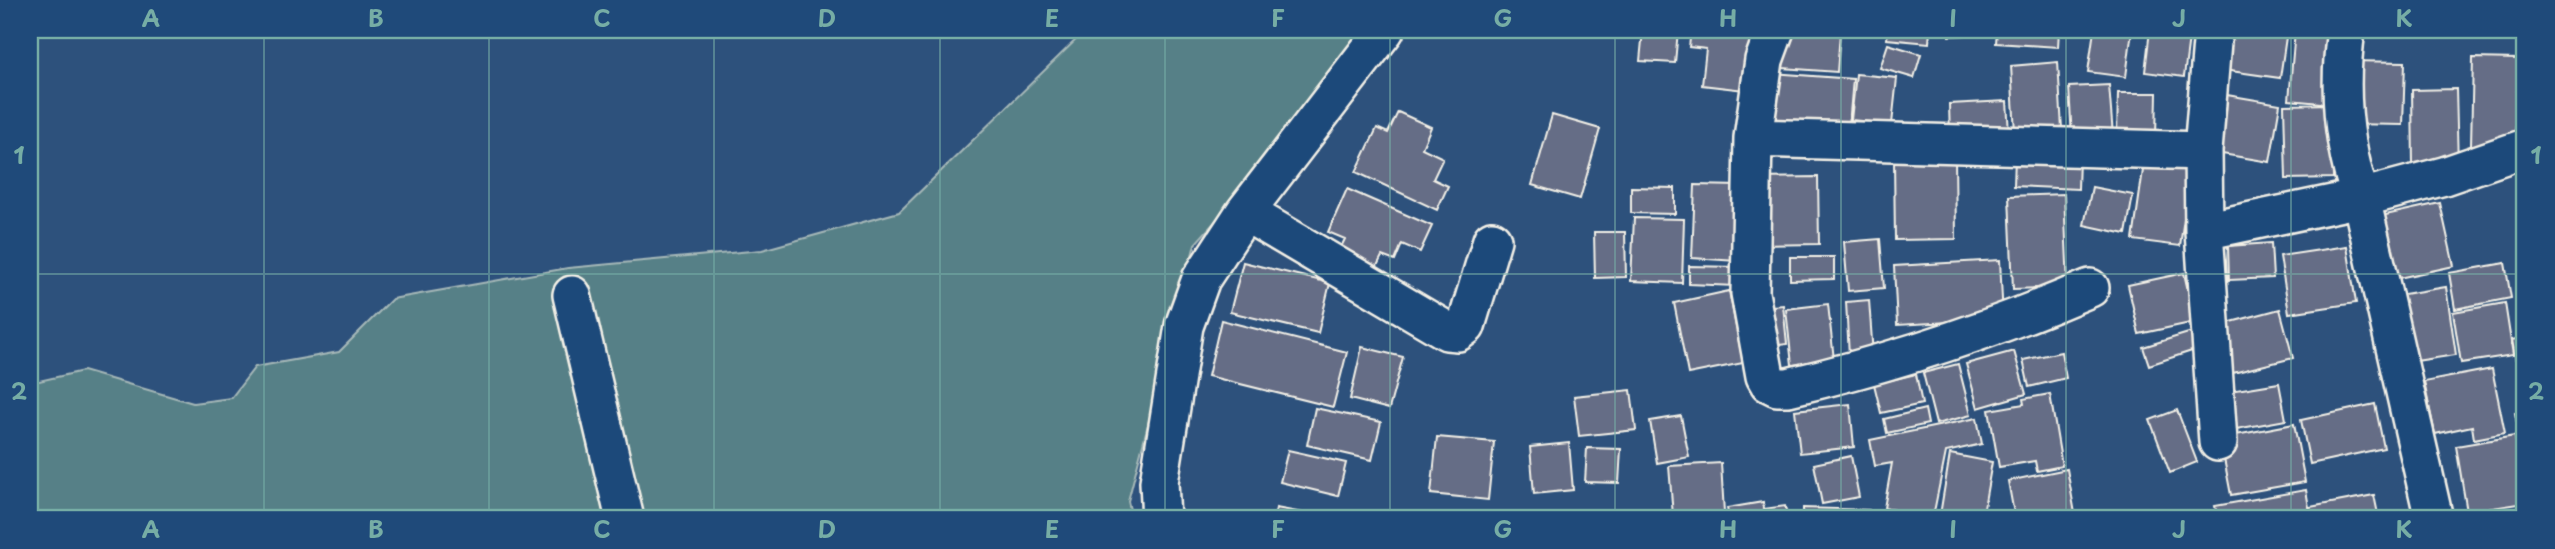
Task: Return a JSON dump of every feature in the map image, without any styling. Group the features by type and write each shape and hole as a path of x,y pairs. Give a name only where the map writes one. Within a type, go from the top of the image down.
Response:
{"street":[{"path":"1161,519 1159,482 1184,326 1201,279 1245,212 1385,30"},
{"path":"1774,30 1764,60 1753,138 1750,293 1765,376 1769,383 1777,387 1788,387 1822,379 1978,333 2026,316 2090,288"},
{"path":"2213,30 2203,151 2204,231 2218,442"},
{"path":"2346,30 2342,79 2345,142 2361,198 2434,519"},
{"path":"1753,138 2203,151"},
{"path":"2204,231 2361,198 2445,176 2525,148"},
{"path":"1245,212 1447,331 1458,332 1466,326 1492,240"},
{"path":"572,295 625,519"}],"green space":[{"path":"1086,30 1370,30 1289,138 1195,244 1128,501 1132,519 30,519 30,383 83,371 193,403 231,398 255,367 339,352 392,299 568,268 762,250 899,212"}],"building":[{"path":"1643,30 1678,30 1675,63 1640,61"},
{"path":"1691,30 1760,30 1753,91 1702,85 1706,49 1689,47"},
{"path":"1787,30 1840,33 1837,72 1783,68"},
{"path":"1888,30 1930,30 1929,43 1887,39"},
{"path":"1949,30 1985,30 1985,34 1949,36"},
{"path":"1997,30 2059,30 2058,47 1996,43"},
{"path":"2094,30 2132,30 2126,77 2088,72"},
{"path":"2150,30 2190,30 2184,77 2145,72"},
{"path":"2229,30 2287,30 2280,78 2223,70"},
{"path":"2295,30 2338,30 2331,104 2289,100"},
{"path":"1888,44 1921,54 1914,78 1880,68"},
{"path":"2473,58 2518,59 2515,146 2471,145"},
{"path":"2350,61 2405,62 2403,125 2348,124"},
{"path":"2058,62 2062,129 2015,132 2011,66"},
{"path":"1772,73 1853,79 1848,137 1767,131"},
{"path":"1856,74 1897,78 1892,124 1851,120"},
{"path":"2109,85 2113,136 2072,138 2069,87"},
{"path":"2456,89 2458,166 2413,166 2412,90"},
{"path":"2118,93 2157,93 2156,137 2117,136"},
{"path":"2227,95 2280,104 2270,162 2216,153"},
{"path":"2007,101 2009,133 1950,137 1949,104"},
{"path":"2331,104 2333,178 2286,179 2284,105"},
{"path":"1398,112 1431,127 1422,148 1443,158 1433,179 1448,186 1437,210 1356,172 1377,128 1388,133"},
{"path":"1552,115 1600,129 1580,199 1532,185"},
{"path":"1955,157 1956,239 1895,240 1894,159"},
{"path":"2015,157 2079,159 2078,189 2014,186"},
{"path":"2144,163 2191,170 2180,246 2133,240"},
{"path":"1818,177 1819,244 1758,245 1757,178"},
{"path":"1695,185 1740,186 1737,261 1692,258"},
{"path":"1631,187 1675,188 1675,214 1631,213"},
{"path":"2092,187 2133,195 2126,234 2084,225"},
{"path":"1347,189 1432,226 1420,252 1402,244 1395,261 1382,256 1374,272 1338,253 1345,239 1328,232"},
{"path":"2064,194 2068,287 2013,289 2009,196"},
{"path":"2440,203 2454,266 2394,279 2381,216"},
{"path":"1634,218 1684,219 1682,283 1631,281"},
{"path":"1594,232 1625,232 1626,277 1595,278"},
{"path":"1880,239 1884,288 1848,291 1844,242"},
{"path":"2271,243 2273,278 2229,280 2228,246"},
{"path":"2347,246 2356,303 2289,313 2280,256"},
{"path":"1790,257 1834,257 1834,279 1790,280"},
{"path":"2000,260 2003,319 1897,325 1894,266"},
{"path":"1243,262 1330,283 1318,333 1230,312"},
{"path":"2505,263 2511,298 2455,309 2449,273"},
{"path":"1689,266 1737,267 1736,286 1689,284"},
{"path":"2184,273 2195,322 2139,334 2128,285"},
{"path":"2446,287 2456,355 2409,362 2398,295"},
{"path":"1729,291 1743,363 1688,374 1674,303"},
{"path":"1869,300 1873,355 1849,356 1846,302"},
{"path":"2505,303 2513,355 2461,363 2453,312"},
{"path":"1828,304 1834,360 1792,365 1786,309"},
{"path":"1783,305 1787,344 1765,347 1761,307"},
{"path":"2280,309 2293,358 2229,374 2216,326"},
{"path":"1221,320 1347,352 1333,407 1208,376"},
{"path":"2195,331 2201,348 2149,365 2143,347"},
{"path":"2525,337 2525,402 2524,403 2512,340"},
{"path":"1362,347 1403,357 1389,409 1350,399"},
{"path":"2014,351 2026,394 1978,408 1966,364"},
{"path":"2061,352 2066,378 2029,387 2023,360"},
{"path":"1958,364 1971,415 1936,424 1923,373"},
{"path":"2492,369 2505,433 2474,439 2472,426 2435,434 2424,382"},
{"path":"1916,374 1922,404 1881,413 1874,384"},
{"path":"2279,383 2286,420 2225,431 2218,393"},
{"path":"1631,390 1636,430 1579,436 1574,396"},
{"path":"2050,394 2062,466 2037,471 2035,461 1999,467 1989,410 2024,404 2023,399"},
{"path":"1850,404 1854,447 1800,453 1795,410"},
{"path":"2375,404 2384,448 2310,464 2301,420"},
{"path":"1315,408 1381,422 1372,460 1307,445"},
{"path":"1925,409 1928,424 1887,433 1884,419"},
{"path":"2177,410 2197,462 2170,473 2150,420"},
{"path":"2525,411 2525,464 2515,413"},
{"path":"1681,416 1689,457 1657,463 1650,421"},
{"path":"1977,418 1982,444 1946,452 1933,517 1884,508 1892,463 1875,466 1870,440"},
{"path":"2294,424 2305,482 2231,495 2220,438"},
{"path":"2515,436 2525,503 2467,512 2456,446"},
{"path":"1437,437 1494,442 1488,500 1431,494"},
{"path":"1569,443 1573,490 1534,494 1530,447"},
{"path":"1587,448 1621,449 1619,483 1585,482"},
{"path":"1288,450 1346,463 1338,496 1280,482"},
{"path":"1950,454 1992,462 1982,519 1940,515"},
{"path":"1851,456 1859,497 1822,504 1814,464"},
{"path":"1721,463 1724,513 1673,516 1669,466"},
{"path":"2067,469 2076,519 2015,519 2008,481"},
{"path":"2306,490 2311,519 2218,519 2215,506"},
{"path":"2374,495 2379,519 2312,519 2310,507"},
{"path":"1763,502 1764,509 1785,506 1788,519 1729,519 1727,508"},
{"path":"1276,508 1335,519 1274,519"},
{"path":"1803,508 1869,510 1869,519 1803,519"}]}
